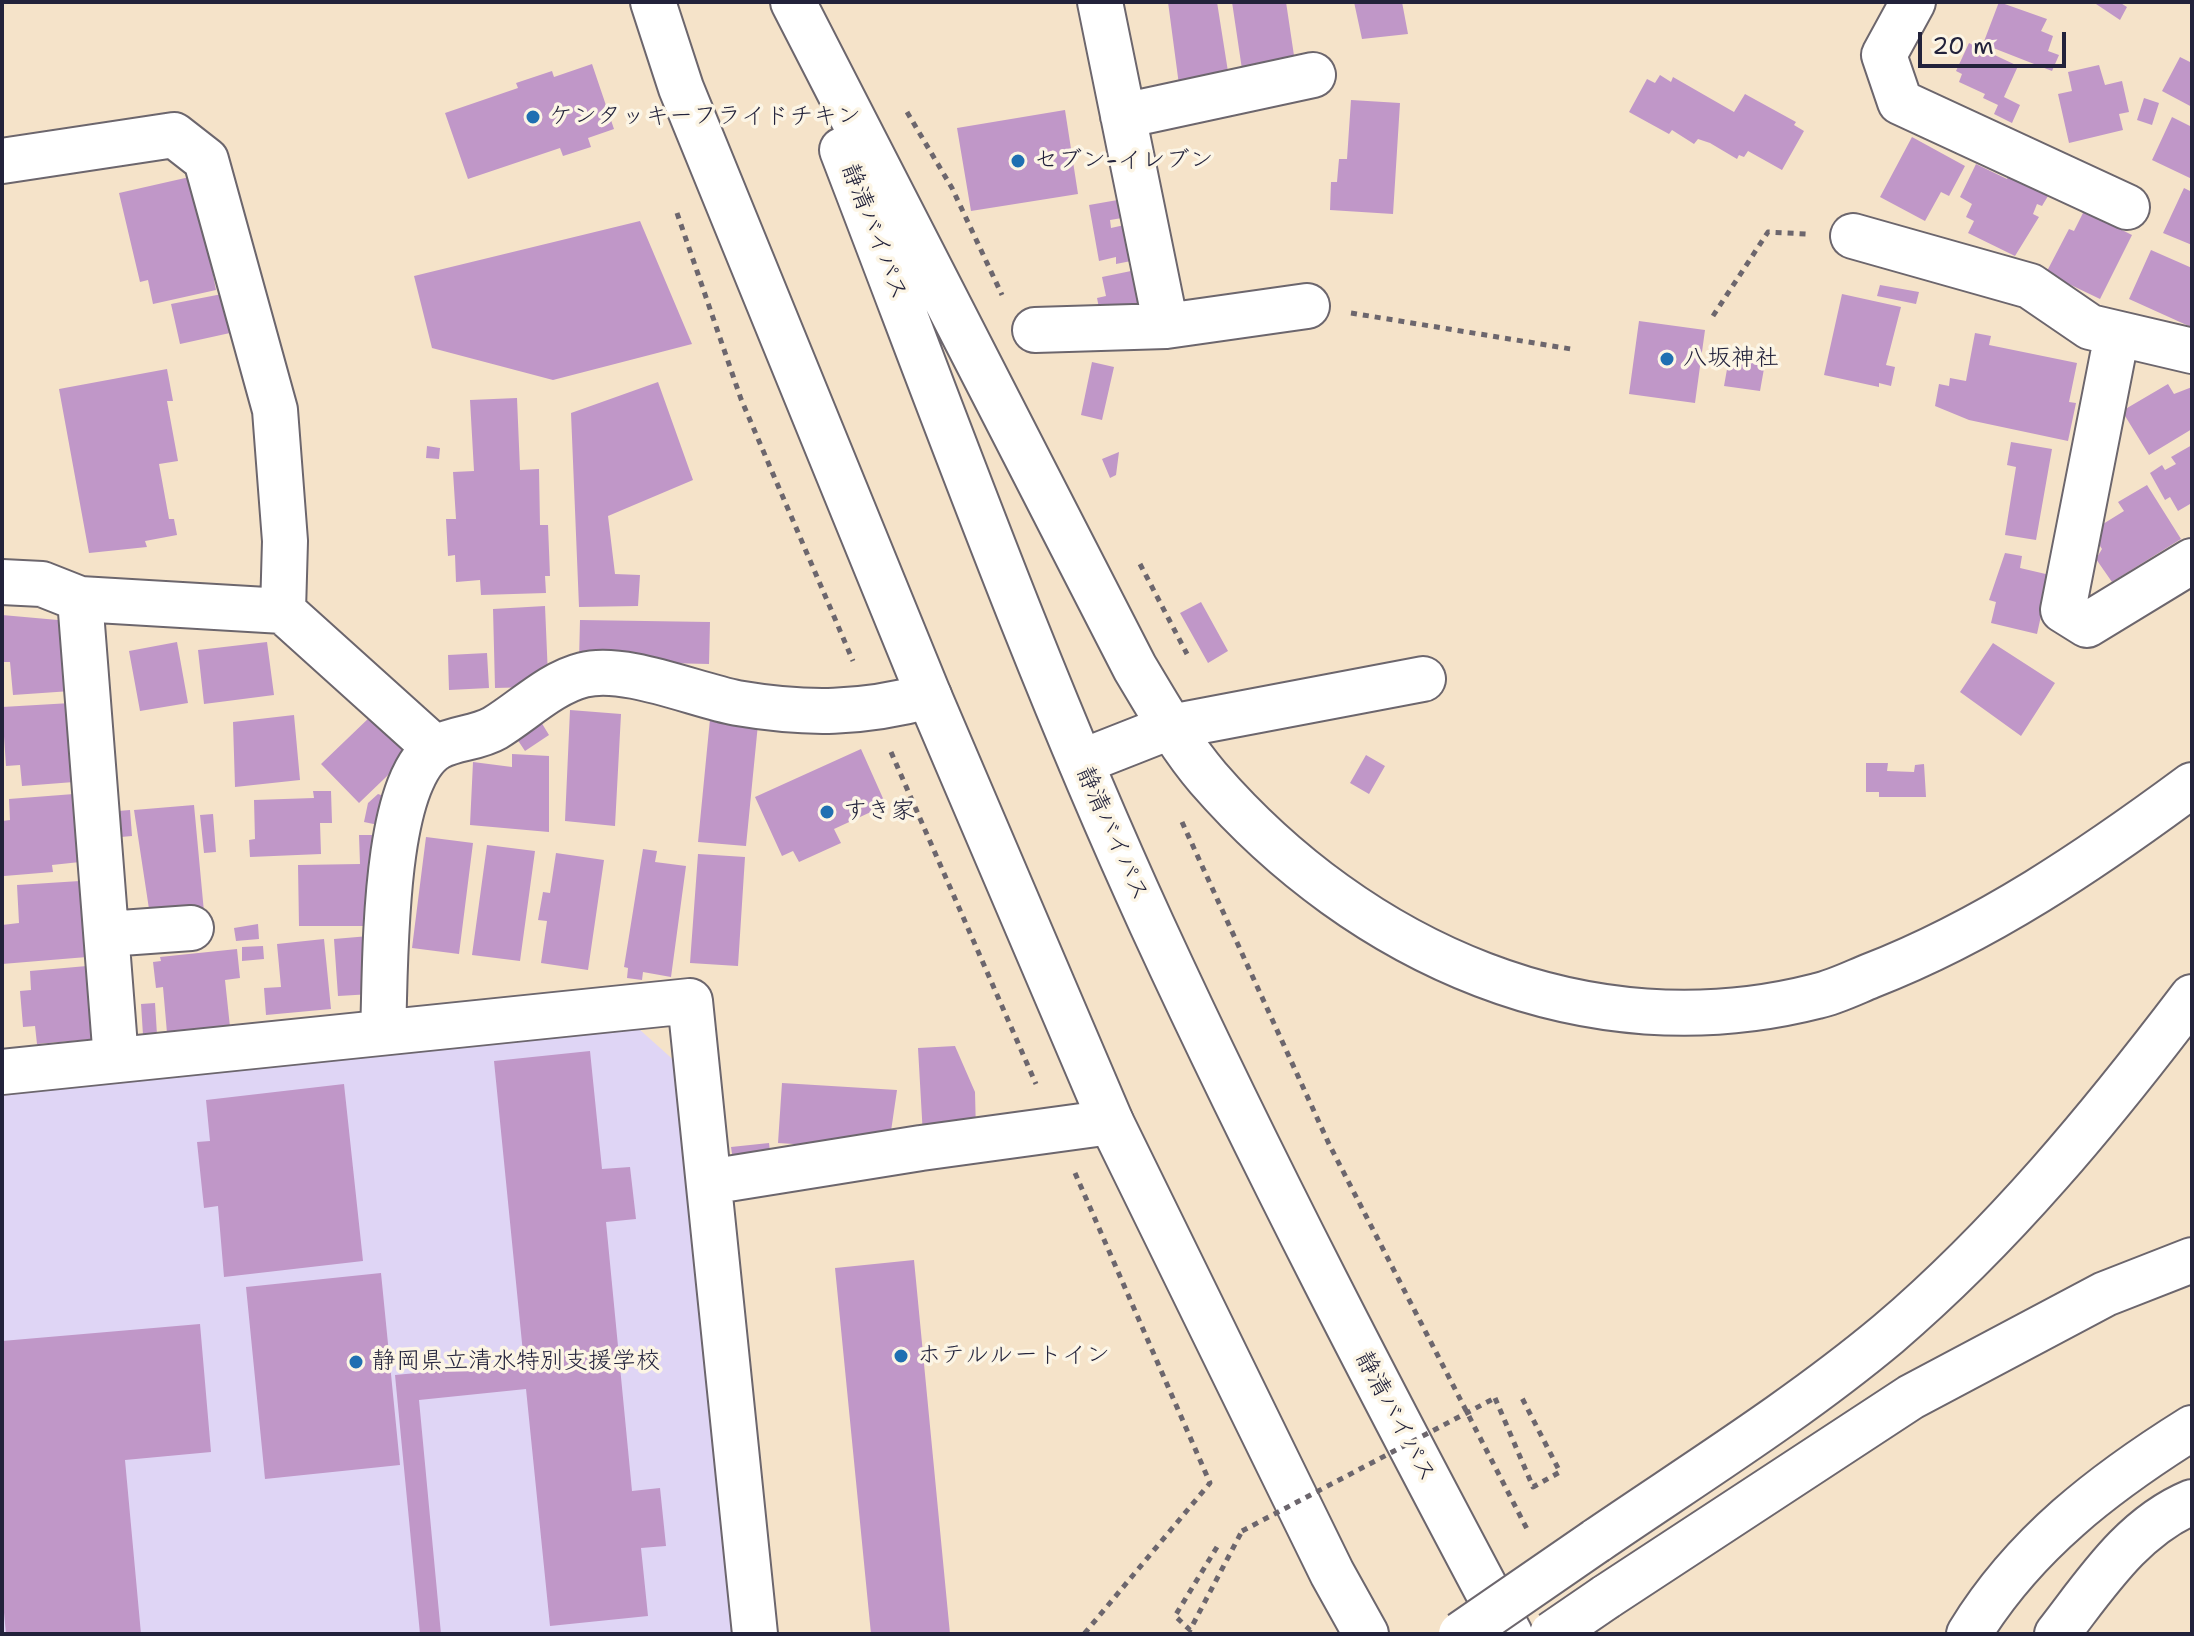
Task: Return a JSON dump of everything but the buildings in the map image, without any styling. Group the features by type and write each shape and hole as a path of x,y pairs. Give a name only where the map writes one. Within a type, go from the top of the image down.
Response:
{"main road":[{"path":"653,2 681,88 929,696 1111,1122 1332,1573 1366,1634"},
{"name":"静清バイパス","path":"786,2 1033,649 1153,927 1368,1367 1510,1634"},
{"path":"793,2 1135,668 1170,727 1208,778 1258,827 1316,880 1374,923 1434,955 1513,986 1593,1006 1655,1014 1732,1011 1819,996 1925,955 2035,892 2134,828 2192,785"},
{"path":"1100,2 1166,326"},
{"path":"1913,2 1884,55 1900,102 2127,207"},
{"path":"1123,116 1313,75"},
{"path":"2,161 174,135 206,160 275,410 285,541 283,611"},
{"path":"1853,236 2030,286 2090,327 2192,351"},
{"path":"1035,330 1166,326 1307,306"},
{"path":"2117,334 2063,610 2087,625 2192,561"},
{"path":"2,582 42,584 80,599 283,611 435,748"},
{"path":"80,599 116,1060"},
{"path":"383,1032 391,854 407,787 435,748 492,729 548,692 584,674 631,676 737,703 831,712 874,710 929,696"},
{"path":"1081,762 1170,727 1423,679"},
{"path":"107,934 191,928"},
{"path":"1461,1634 1823,1384 1888,1333 1957,1269 2047,1176 2104,1111 2192,997"},
{"path":"2,1072 690,1001 755,1634"},
{"path":"709,1182 1111,1122"},
{"path":"1552,1634 1911,1397 2105,1294 2192,1260"},
{"path":"1969,1634 1997,1589 2066,1518 2148,1456 2192,1428"},
{"path":"2057,1634 2121,1551 2171,1511 2192,1502"},
{"path":"1332,1573 1357,1634"}],"path":[{"path":"675,208 741,399 1210,1483 1084,1634"},
{"path":"1713,316 1768,232 1853,236"},
{"path":"1307,306 1571,349"},
{"path":"1217,1547 1175,1616 1190,1630 1242,1531 1495,1398 1533,1487 1560,1472 1521,1396"}],"shaded area":[{"name":"静岡県立清水特別支援学校","path":"629,1020 678,1064 738,1634 2,1634 2,1091"}],"place":[{"name":"ケンタッキーフライドチキン","path":"533,117"},
{"name":"セブン-イレブン","path":"1018,161"},
{"name":"八坂神社","path":"1667,359"},
{"name":"すき家","path":"827,812"},
{"name":"ホテルルートイン","path":"901,1356"},
{"name":"静岡県立清水特別支援学校","path":"356,1362"}]}
